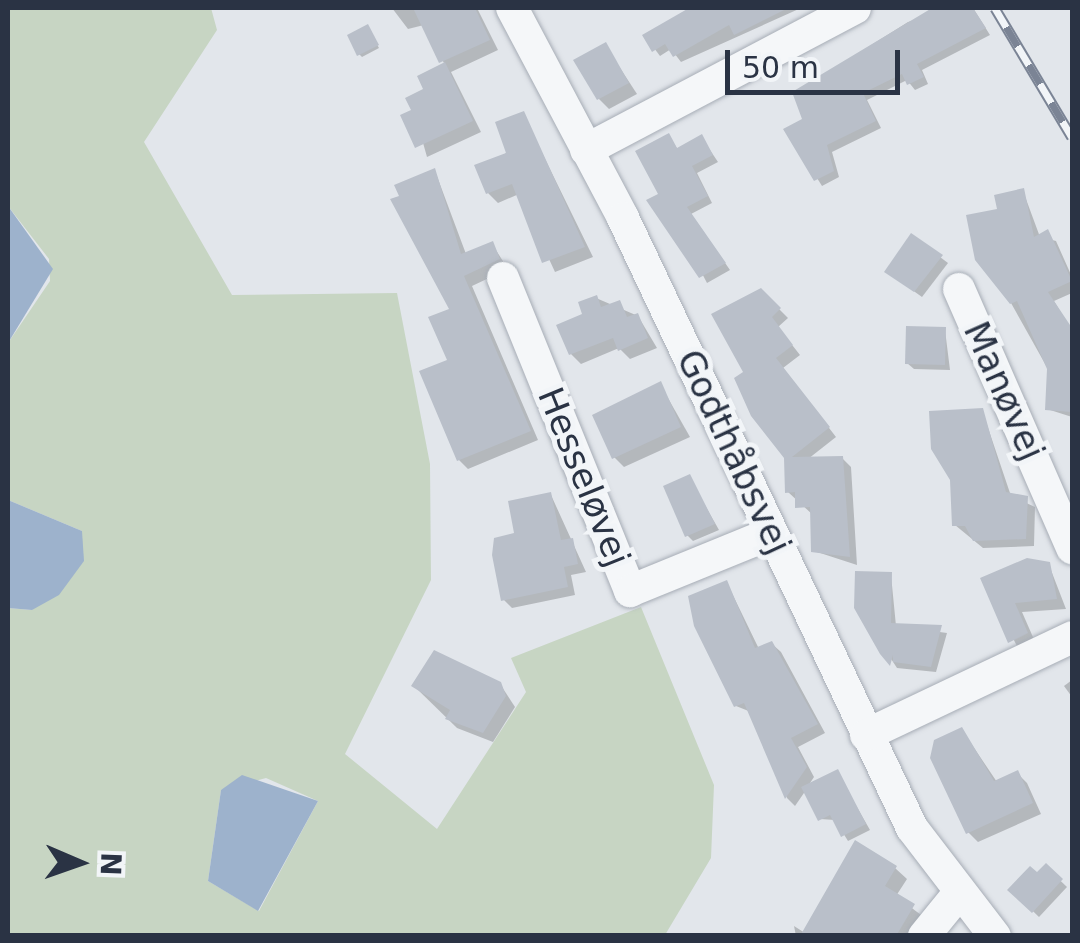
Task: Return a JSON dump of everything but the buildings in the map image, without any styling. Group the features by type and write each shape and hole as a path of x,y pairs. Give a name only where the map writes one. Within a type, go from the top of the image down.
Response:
{"street":[{"name":"Godthåbsvej","path":"512,8 586,150 912,828 995,936"},
{"path":"586,150 855,8"},
{"name":"Hesseløvej","path":"503,278 630,590 772,533"},
{"name":"Manøvej","path":"959,289 1072,548"},
{"path":"866,735 1072,637"},
{"path":"924,936 959,893"}],"green space":[{"path":"8,8 211,8 217,30 144,142 232,295 397,293 430,464 431,580 345,754 437,829 526,692 511,658 641,607 714,785 711,858 665,935 8,935 8,608 32,610 82,531 8,500 8,343 50,281 49,259 8,206","holes":["266,778 318,801 259,911 208,881 221,790"]}],"water":[{"path":"8,206 53,269 8,343"},
{"path":"8,500 82,531 84,561 59,595 32,610 8,608"},
{"path":"242,775 318,801 258,911 208,881 221,790"}],"railway":[{"path":"995,8 1072,137"}]}
